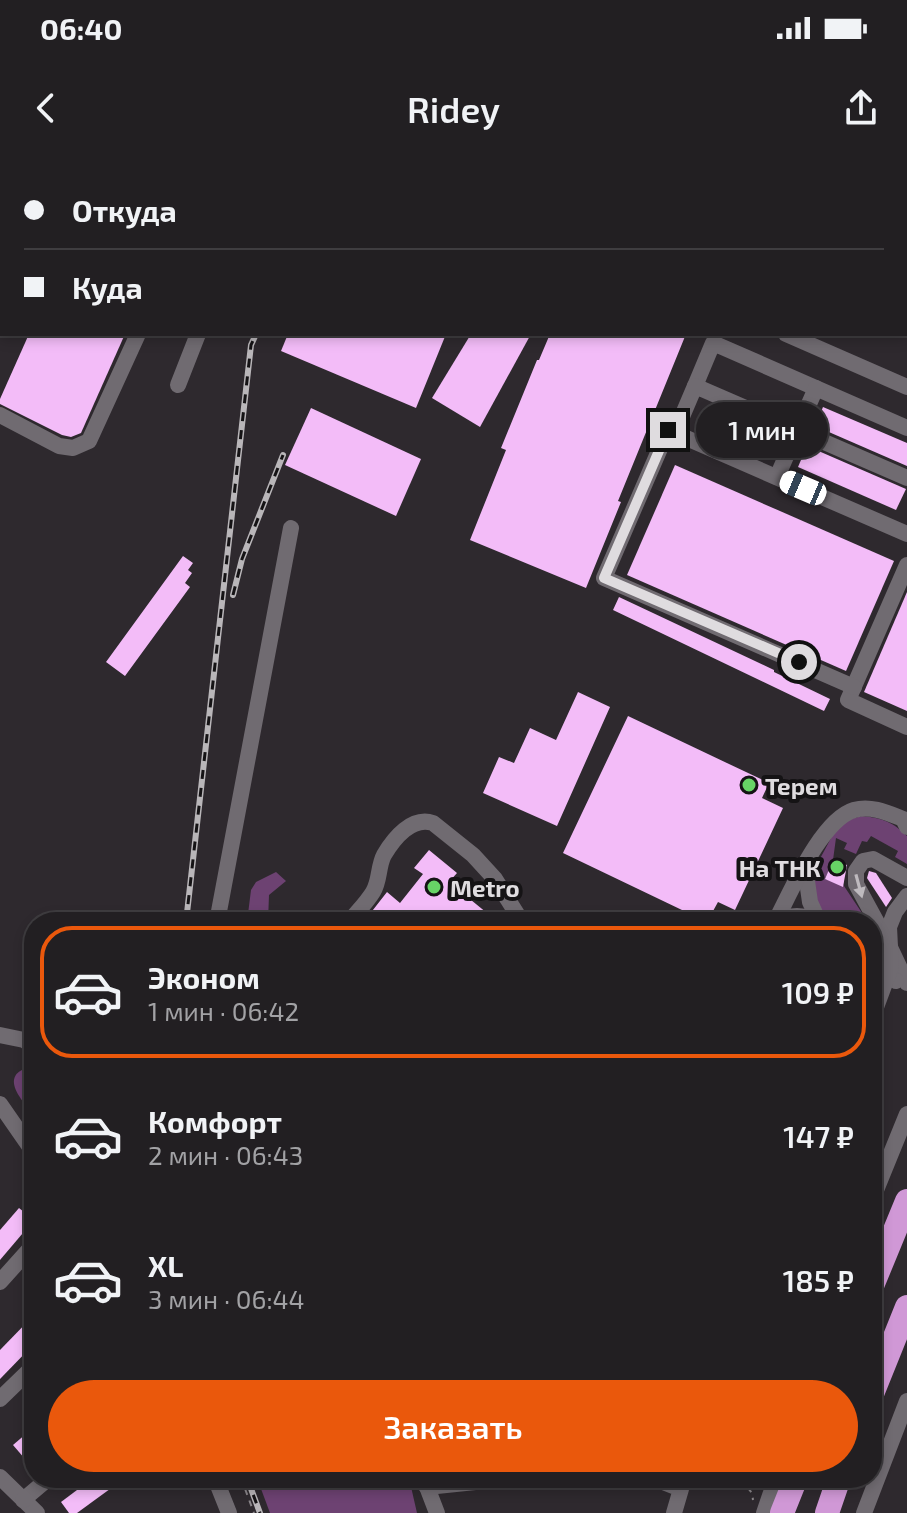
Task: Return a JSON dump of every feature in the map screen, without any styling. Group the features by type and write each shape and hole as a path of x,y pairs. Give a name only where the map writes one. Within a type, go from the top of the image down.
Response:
{"highway":[{"path":"882,1262 907,1201"},
{"path":"882,1369 907,1307"},
{"path":"782,1513 792,1488"},
{"path":"827,1513 836,1488"}],"street":[{"path":"0,415 59,446 73,448 89,441 137,336"},
{"path":"178,385 197,336"},
{"path":"791,336 907,387"},
{"path":"675,433 713,343 907,428"},
{"path":"695,386 907,478"},
{"path":"777,477 816,388"},
{"path":"854,687 604,578 668,430 907,534"},
{"path":"219,912 291,528"},
{"path":"907,565 848,700 907,727"},
{"path":"782,912 805,867 837,819 854,810 882,811 906,822"},
{"path":"357,912 375,890 383,857 404,830 425,821 433,823 473,855 495,879 516,912"},
{"path":"871,912 856,884 856,871 863,861 873,859 907,878"},
{"path":"805,867 814,912"},
{"path":"882,972 892,959 889,927 907,896"},
{"path":"882,932 907,983"},
{"path":"882,955 890,946"},
{"path":"882,975 907,989"},
{"path":"0,1035 24,1040"},
{"path":"1,1107 24,1139"},
{"path":"882,1175 907,1114"},
{"path":"0,1282 24,1255"},
{"path":"0,1399 24,1376"},
{"path":"882,1466 907,1401"},
{"path":"0,1477 37,1513"},
{"path":"23,1500 37,1488"},
{"path":"219,1488 229,1513"},
{"path":"426,1488 437,1513"},
{"path":"674,1513 681,1489 678,1488"},
{"path":"758,1508 770,1488"},
{"path":"864,1513 874,1488"}],"path":[{"path":"245,1488 254,1513"},
{"path":"748,1488 758,1508"}],"shaded area":[{"path":"862,816 897,827 907,836 907,864 895,857 898,851 871,836 867,842 862,841 856,854 844,849 847,843 836,838 833,860 825,879 842,883 861,912 821,912 815,899 815,868 837,827"},
{"path":"276,872 286,881 269,895 268,912 248,912 251,890 256,882"},
{"path":"24,1070 24,1102 14,1083 19,1072"},
{"path":"261,1488 411,1488 417,1513 270,1513"}],"building":[{"path":"28,336 124,336 81,433 71,437 62,435 0,404"},
{"path":"287,336 445,336 416,408 281,351"},
{"path":"470,336 530,336 480,427 432,398"},
{"path":"549,336 685,336 586,588 470,540 506,450 501,448"},
{"path":"823,407 907,443 907,466 815,426"},
{"path":"311,408 421,459 396,516 285,465"},
{"path":"807,446 906,489 896,510 798,467"},
{"path":"675,465 894,561 846,671 627,575"},
{"path":"183,556 193,563 188,570 192,573 185,583 190,587 125,676 106,662"},
{"path":"907,592 907,711 864,692"},
{"path":"619,597 830,699 824,711 613,610"},
{"path":"578,692 610,707 557,826 483,793 499,757 514,763 530,728 556,740"},
{"path":"628,716 769,783 762,798 783,808 735,910 718,902 712,912 686,912 563,853"},
{"name":"Metro","path":"429,850 457,873 449,882 486,912 371,912 387,892 400,903 423,874 414,868"},
{"path":"833,860 847,865 843,887 825,879"},
{"path":"869,871 876,873 892,898 886,907 867,878"},
{"path":"19,1208 24,1212 24,1232 0,1260 0,1230"},
{"path":"24,1325 24,1354 0,1379 0,1350"},
{"path":"24,1436 24,1458 13,1445"},
{"path":"80,1488 111,1488 77,1513 69,1513 61,1502"}],"railway":[{"path":"187,912 251,345 255,336"},
{"path":"233,595 242,559 283,455"},
{"path":"251,1488 260,1513"}],"place":[{"name":"Терем","path":"749,785"},
{"name":"На ТНК","path":"837,867"},
{"name":"Metro","path":"434,887"}],"route":[{"path":"668,430 604,578 799,662"}]}
